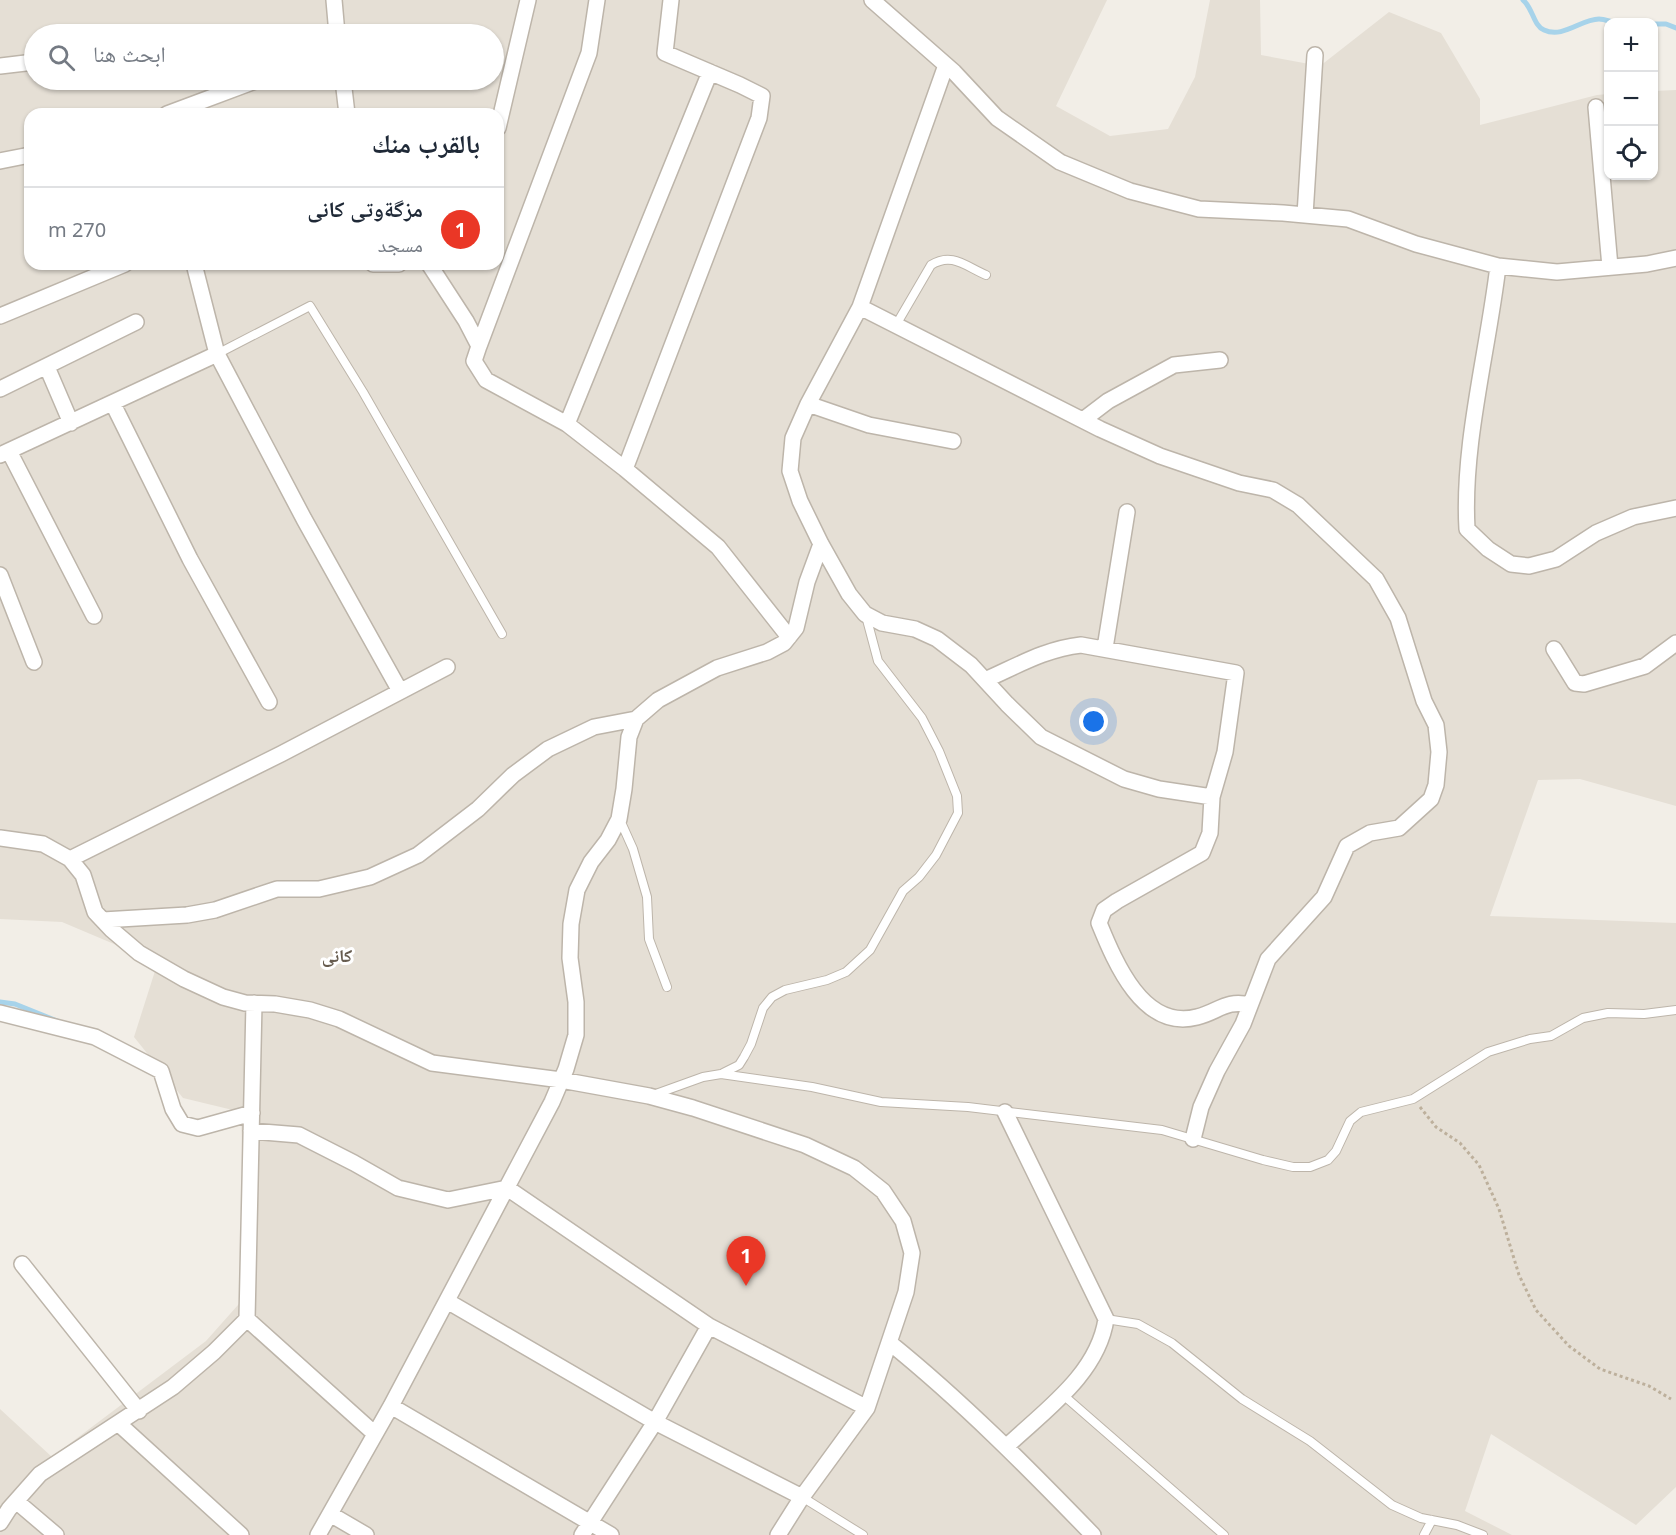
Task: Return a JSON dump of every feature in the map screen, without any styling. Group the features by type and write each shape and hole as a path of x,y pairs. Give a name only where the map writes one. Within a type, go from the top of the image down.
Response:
{"street":[{"path":"334,0 336,24"},
{"path":"503,108 528,0"},
{"path":"597,0 589,53 474,361 486,380 567,424 718,547 789,637"},
{"path":"625,469 759,118 762,96 665,53 671,0"},
{"path":"872,0 946,64 997,118 1060,162 1130,191 1199,209 1348,219 1416,244 1498,266 1557,272 1676,258"},
{"path":"1305,215 1315,55"},
{"path":"0,66 24,63"},
{"path":"946,64 860,307 808,404 793,438 790,471 800,501 849,594 865,614 882,623 915,629 937,639 971,664 1041,737 1124,779 1159,789 1212,797"},
{"path":"567,424 710,72"},
{"path":"183,108 231,90"},
{"path":"344,90 346,108"},
{"path":"1596,107 1610,267"},
{"path":"0,161 24,156"},
{"path":"1498,266 1470,451 1466,504 1467,529 1488,549 1510,564 1529,566 1556,559 1596,534 1633,517 1676,508"},
{"path":"0,316 111,270"},
{"path":"196,270 217,354 304,519 400,691"},
{"path":"433,270 466,321 479,346"},
{"path":"860,307 1083,420 1160,456 1239,483 1273,490 1298,505 1376,579 1398,618 1424,700 1436,725 1439,752 1436,785 1431,799 1399,828 1370,833 1347,846 1324,897 1268,959 1250,1005 1201,1107 1193,1139"},
{"path":"0,389 136,322"},
{"path":"94,616 4,453 217,354"},
{"path":"1083,420 1108,401 1174,365 1220,360"},
{"path":"47,367 71,423"},
{"path":"113,404 190,559 269,702"},
{"path":"808,404 869,425 953,441"},
{"path":"1105,648 1127,512"},
{"path":"318,1535 391,1406 507,1188 561,1080 576,1035 576,1002 570,958 571,924 577,890 591,862 608,840 619,819 629,737 636,719 658,700 717,668 767,652 784,643 796,628 807,582 821,544"},
{"path":"0,575 34,662"},
{"path":"1554,649 1575,682 1584,684 1645,666 1676,643"},
{"path":"985,680 1040,654 1062,647 1081,645 1236,674 1225,752 1212,797 1210,833 1202,853 1117,901 1104,910 1098,923 1110,951 1140,999 1162,1015 1176,1020 1197,1017 1237,1002 1250,1005"},
{"path":"70,859 271,759 447,667"},
{"path":"103,920 188,915 215,910 278,889 319,889 370,877 418,855 478,809 513,775 548,749 594,727 636,719"},
{"path":"0,838 43,844 70,859 83,875 95,912 139,953 184,979 223,997 310,1010 339,1019 432,1063 561,1080 649,1096 693,1108 805,1145 854,1168 883,1191 903,1221 912,1253 906,1292 867,1408 802,1497 778,1535"},
{"path":"0,1523 8,1504 40,1474 173,1387 214,1352 247,1319 254,1003"},
{"path":"0,1013 95,1037 161,1071 173,1109 182,1124 198,1128 252,1113"},
{"path":"1005,1112 1106,1319 1097,1347 1080,1376 1007,1446"},
{"path":"251,1131 299,1135 354,1162 398,1188 448,1200 507,1188 709,1326 867,1408"},
{"path":"22,1264 139,1410"},
{"path":"447,1301 655,1422 802,1497"},
{"path":"247,1319 375,1434"},
{"path":"585,1529 655,1422 709,1326"},
{"path":"890,1343 936,1381 1007,1446 1093,1535"},
{"path":"391,1406 585,1529 611,1535"},
{"path":"119,1424 241,1535"},
{"path":"8,1504 56,1535"},
{"path":"330,1514 366,1535"}],"lane":[{"path":"896,325 931,265 950,258 986,275"},
{"path":"217,354 310,306 363,392 502,634"},
{"path":"649,1096 703,1077 721,1074 739,1065 751,1044 763,1008 772,997 785,990 827,980 846,972 870,950 903,891 919,877 936,855 958,813 957,796 939,751 922,718 878,661 865,614"},
{"path":"619,819 633,849 646,897 650,939 667,987"},
{"path":"721,1074 812,1087 881,1102 1005,1112 1162,1130 1263,1160 1293,1167 1311,1167 1328,1160 1336,1151 1350,1121 1361,1112 1413,1099 1488,1052 1530,1039 1551,1036 1583,1018 1608,1013 1644,1014 1676,1010"},
{"path":"1106,1319 1138,1324 1172,1343 1242,1399 1310,1441 1392,1505 1421,1518 1457,1525 1483,1535"},
{"path":"1062,1394 1224,1535"},
{"path":"802,1497 863,1535"},
{"path":"1424,1535 1432,1520"}],"path":[{"path":"1413,1099 1436,1127 1460,1143 1479,1165 1499,1209 1519,1275 1536,1310 1569,1346 1600,1368 1649,1386 1671,1399"}],"shaded area":[{"path":"0,0 1107,0 1056,106 1110,136 1168,129 1195,77 1210,0 1260,0 1261,55 1320,66 1389,12 1441,33 1480,99 1480,125 1604,94 1604,180 1658,180 1658,91 1676,90 1676,806 1580,779 1538,780 1490,916 1676,923 1676,1487 1636,1525 1491,1434 1465,1511 1512,1535 0,1535 0,1409 52,1457 206,1341 246,1296 241,1112 183,1098 134,1037 155,971 114,944 62,922 0,919"}],"waterway":[{"path":"1523,0 1540,28 1551,32 1565,30 1592,20 1604,20"},
{"path":"1658,24 1676,28"},
{"path":"0,1002 15,1004 57,1021"}],"place":[{"name":"مزگةوتی کانی","path":"746,1286"}],"district":[{"name":"کانی","path":"337,955"}]}
